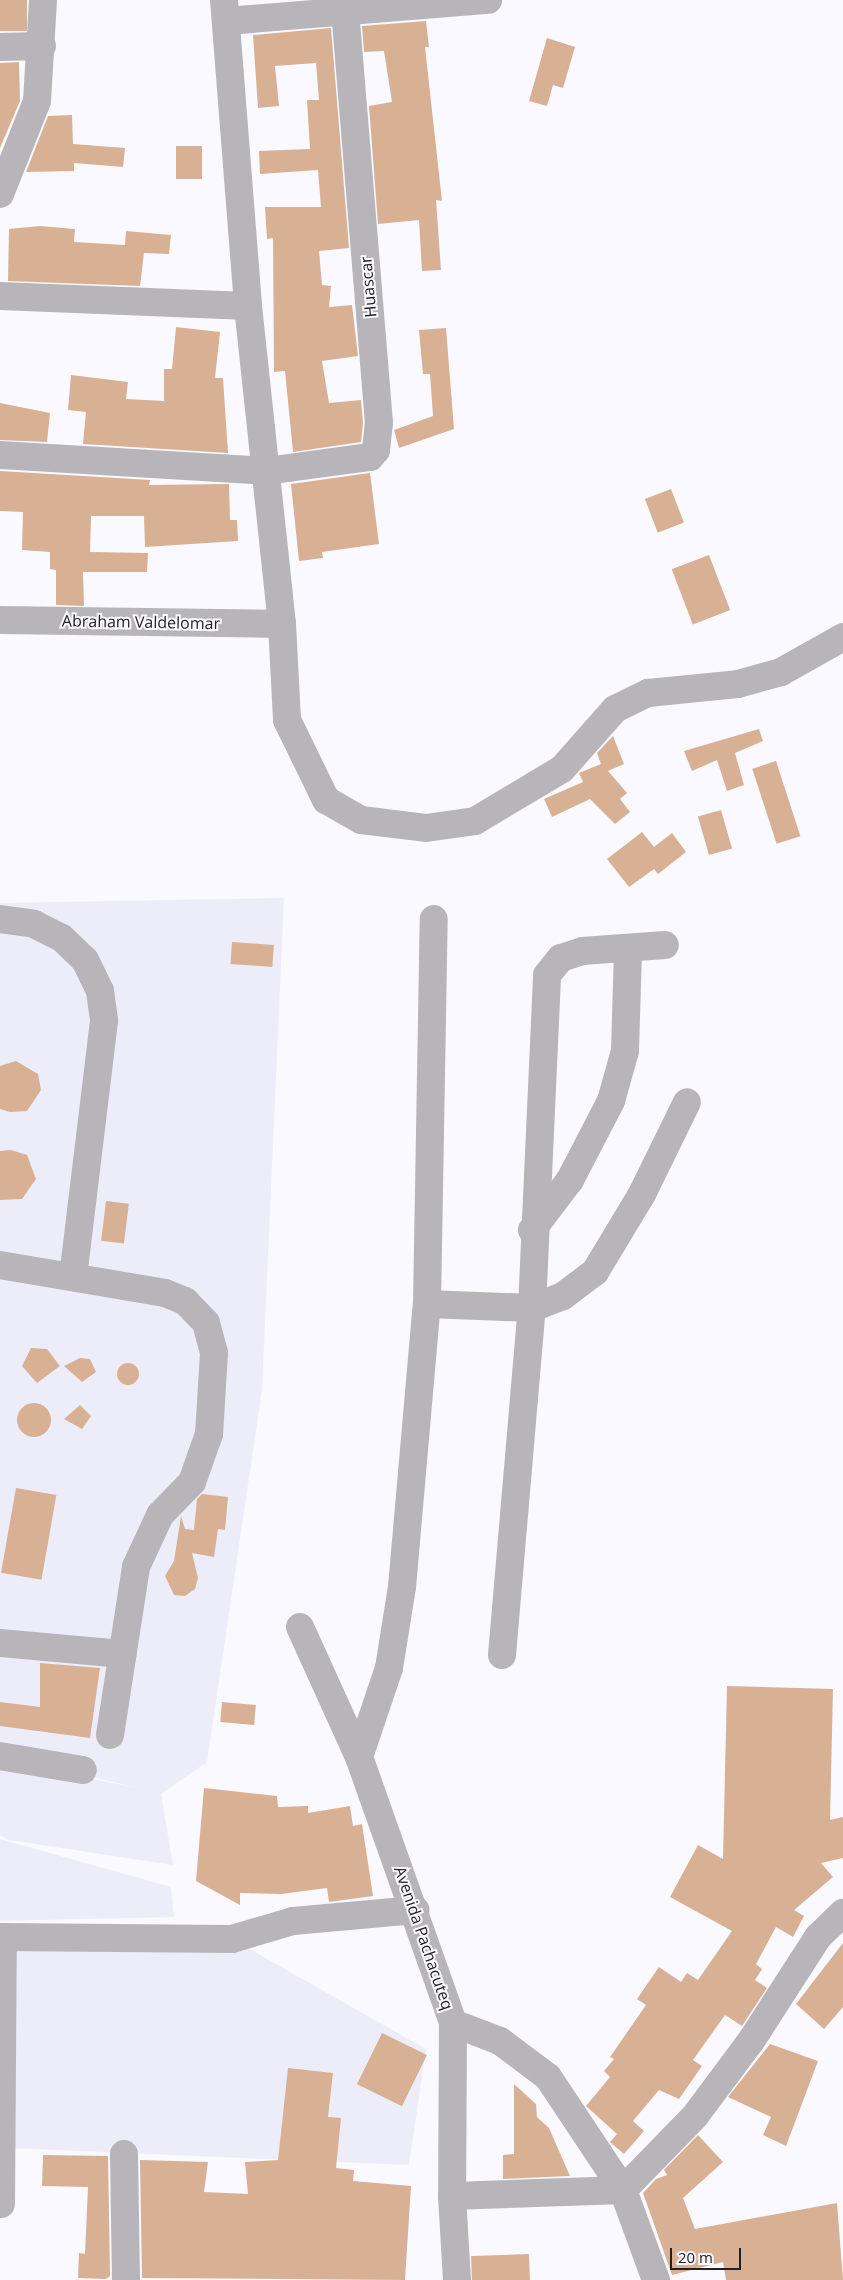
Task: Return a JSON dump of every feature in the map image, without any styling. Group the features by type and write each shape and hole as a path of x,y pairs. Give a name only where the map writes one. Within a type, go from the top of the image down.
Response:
{"street":[{"path":"0,194 38,101 43,0"},
{"path":"488,0 346,10 225,10 248,306 282,624 287,720 326,800 361,820 426,828 475,821 523,795 562,769 615,709 648,693 738,684 782,672 843,637"},
{"name":"Huascar","path":"0,455 266,470 362,461 376,450 378,440 346,10"},
{"path":"0,47 42,46"},
{"path":"0,296 248,306"},
{"name":"Abraham Valdelomar","path":"0,620 282,624"},
{"path":"359,1756 389,1668 402,1587 427,1304 434,918"},
{"path":"0,919 34,924 62,938 85,960 100,991 104,1021 73,1277"},
{"path":"502,1655 532,1308 532,1230 547,976 568,955 665,945"},
{"path":"532,1230 589,1149 612,1101 625,1051 628,948"},
{"path":"427,1304 532,1308 563,1296 595,1272 642,1194 687,1102"},
{"path":"0,1265 165,1293 185,1301 206,1323 214,1353 209,1434 192,1482 160,1515 136,1566 110,1735"},
{"name":"Avenida Pachacuteq","path":"300,1627 359,1756 416,1910 453,2023 500,2042 548,2077 623,2190 656,2280"},
{"path":"0,1643 123,1654"},
{"path":"0,1756 84,1770"},
{"path":"1,2204 1,1937 232,1939 292,1921 416,1910"},
{"path":"452,2196 623,2190 700,2108 840,1920"},
{"path":"453,2023 452,2196 457,2280"},
{"path":"124,2154 126,2280"}],"shaded area":[{"path":"284,898 262,1390 207,1762 161,1794 173,1865 9,1840 0,1835 0,1761 138,1788 0,1755 0,903"},
{"path":"0,1839 171,1887 174,1917 0,1921"},
{"path":"232,1939 426,2049 409,2165 10,2148 7,1945"}],"building":[{"path":"0,0 27,0 27,31 0,31"},
{"path":"426,21 429,47 425,47 442,201 436,200 441,270 422,271 419,220 378,224 369,106 392,102 384,51 364,52 362,26"},
{"path":"331,28 349,248 319,251 322,285 331,286 329,307 352,305 358,356 322,361 329,403 361,400 363,423 361,442 293,452 285,371 274,372 273,238 267,239 265,207 321,207 318,170 260,174 259,151 310,149 307,100 319,100 316,63 275,66 279,106 258,108 253,35"},
{"path":"547,38 575,47 563,88 553,85 547,106 529,101"},
{"path":"19,62 20,101 0,148 0,63"},
{"path":"72,115 73,144 125,148 123,167 74,163 74,171 26,172 48,116"},
{"path":"176,146 202,146 202,179 176,179"},
{"path":"40,226 75,229 74,242 125,245 126,231 171,235 169,254 144,253 140,286 8,281 9,229"},
{"path":"176,327 220,332 215,378 223,378 228,453 83,444 86,412 68,410 71,375 128,382 126,399 164,401 164,369 172,369"},
{"path":"446,328 454,429 399,448 394,430 433,416 430,374 423,374 419,330"},
{"path":"0,403 50,413 47,442 0,440"},
{"path":"0,471 150,480 149,485 229,484 230,520 237,520 238,541 145,547 144,516 91,516 90,552 148,553 147,572 83,572 84,606 56,605 56,570 50,569 50,552 22,550 23,512 0,511"},
{"path":"370,473 379,544 322,552 323,558 299,561 291,484"},
{"path":"671,489 684,523 658,533 645,499"},
{"path":"709,555 730,610 693,624 672,569"},
{"path":"759,729 763,741 735,753 744,785 727,791 717,760 692,771 684,751"},
{"path":"613,736 624,764 608,771 627,793 620,799 630,812 615,824 590,799 552,817 544,799 583,782 579,773 601,764 597,753"},
{"path":"776,761 800,836 777,844 752,769"},
{"path":"721,810 732,848 709,855 698,817"},
{"path":"642,832 654,847 672,833 686,852 658,874 654,869 629,887 607,859"},
{"path":"232,942 274,945 272,967 230,964"},
{"path":"16,1061 38,1074 41,1090 27,1111 10,1112 0,1109 0,1066"},
{"path":"11,1150 27,1155 36,1179 22,1199 0,1200 0,1151"},
{"path":"106,1201 129,1204 124,1244 101,1241"},
{"path":"31,1348 47,1349 60,1366 37,1383 22,1366"},
{"path":"80,1358 90,1359 96,1372 82,1382 64,1366"},
{"path":"128,1363 136,1366 139,1374 136,1382 128,1385 120,1382 117,1374 120,1366"},
{"path":"34,1403 41,1404 46,1408 50,1413 50,1427 46,1432 41,1436 34,1437 27,1436 22,1432 18,1427 17,1420 18,1413 22,1408 27,1404"},
{"path":"80,1405 91,1416 82,1429 64,1419"},
{"path":"16,1488 56,1495 41,1580 1,1573"},
{"path":"202,1494 228,1497 225,1530 218,1529 214,1557 192,1553 198,1578 195,1589 185,1596 174,1595 165,1576 174,1561 181,1516 185,1529 194,1530 197,1499"},
{"path":"40,1663 100,1668 90,1738 0,1726 0,1702 40,1707"},
{"path":"727,1686 833,1689 830,1820 843,1817 843,1858 821,1863 833,1877 794,1910 804,1916 793,1937 776,1927 756,1964 762,1969 755,1980 767,1988 742,2026 725,2015 693,2060 702,2066 679,2099 659,2090 633,2121 644,2131 624,2154 610,2142 617,2134 586,2106 610,2077 604,2071 614,2059 610,2057 646,2005 637,1999 659,1967 681,1982 687,1973 698,1980 732,1931 670,1897 698,1845 723,1859"},
{"path":"222,1702 256,1705 254,1725 220,1722"},
{"path":"204,1788 277,1796 278,1807 308,1806 308,1813 350,1806 353,1826 362,1824 373,1896 329,1902 327,1888 281,1894 240,1893 240,1905 196,1881"},
{"path":"843,1943 843,2007 824,2029 796,2004"},
{"path":"382,2033 427,2055 402,2106 357,2084"},
{"path":"770,2044 818,2061 786,2146 763,2135 771,2117 728,2097"},
{"path":"288,2068 333,2073 328,2117 341,2118 336,2168 354,2170 353,2181 411,2186 405,2280 142,2278 140,2160 208,2162 204,2192 248,2194 245,2162 278,2160"},
{"path":"514,2084 536,2104 537,2117 549,2128 570,2176 503,2179 503,2155 514,2154"},
{"path":"698,2135 723,2162 683,2198 695,2229 837,2203 843,2280 726,2280 723,2262 672,2275 643,2193 656,2179 667,2175 664,2170"},
{"path":"43,2155 108,2156 110,2276 106,2279 78,2278 79,2253 85,2254 88,2187 42,2186"},
{"path":"529,2254 530,2280 472,2280 471,2256"}]}
